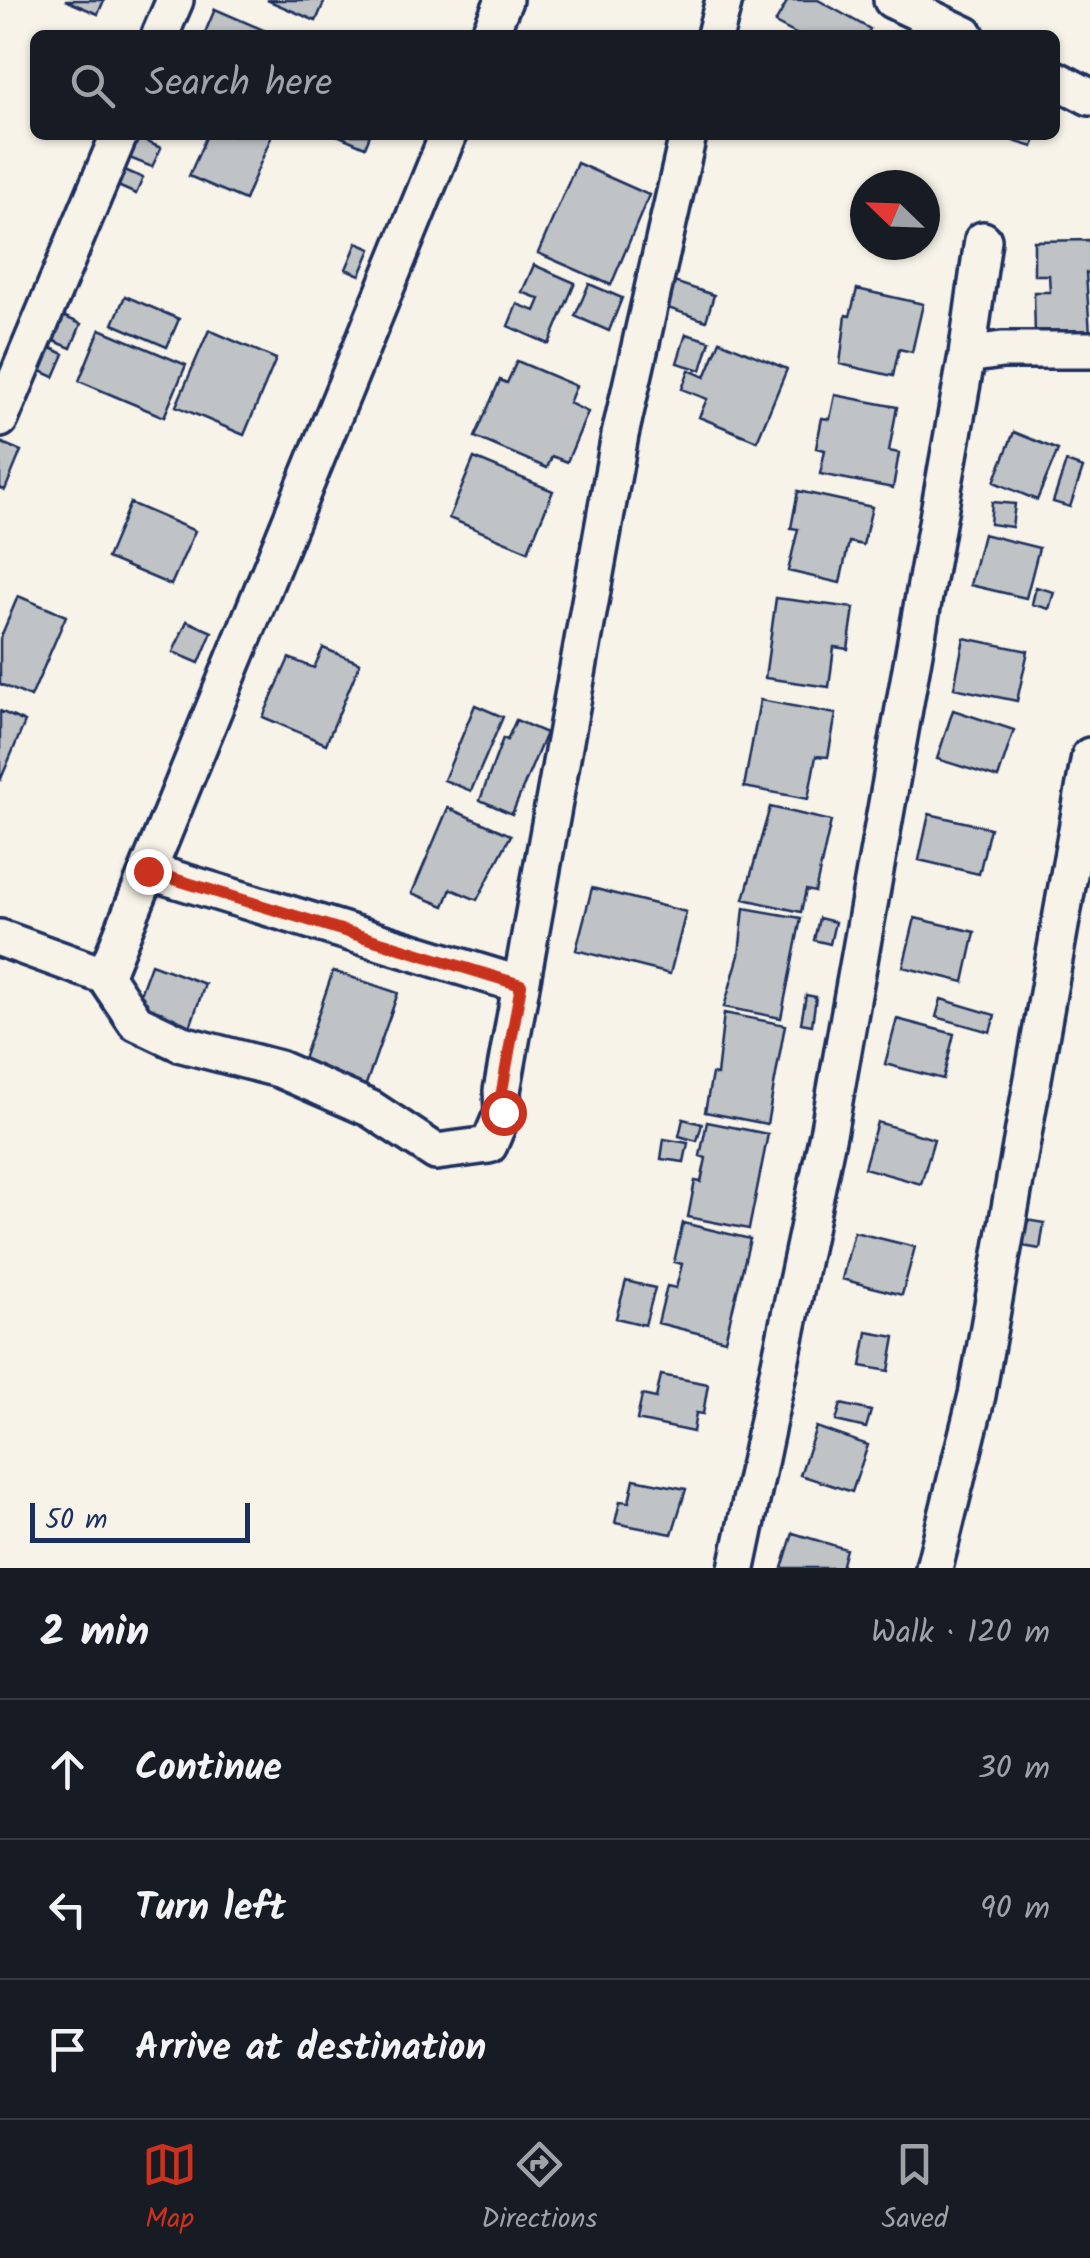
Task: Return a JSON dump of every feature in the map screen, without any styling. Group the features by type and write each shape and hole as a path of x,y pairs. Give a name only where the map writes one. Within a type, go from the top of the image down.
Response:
{"street":[{"path":"162,30 175,0"},
{"path":"491,30 504,0"},
{"path":"716,30 724,0"},
{"path":"892,0 955,30"},
{"path":"1060,81 1090,96"},
{"path":"0,420 117,140"},
{"path":"105,976 446,140"},
{"path":"0,938 105,976 136,1022 182,1044 279,1069 371,1109 436,1152 489,1145 503,1112 502,1091 620,435 687,140"},
{"path":"737,1568 828,1129 967,355 982,240"},
{"path":"967,355 1090,350"},
{"path":"934,1568 976,1394 1025,1138 1076,914 1090,756"},
{"path":"148,871 521,985"}],"building":[{"path":"65,0 104,0 98,14"},
{"path":"267,0 325,0 316,21"},
{"path":"788,0 818,0 870,29 788,30 775,23"},
{"path":"215,9 263,30 206,30"},
{"path":"135,140 161,148 152,167 127,157"},
{"path":"205,140 270,140 245,200 189,176"},
{"path":"349,140 368,140 365,147"},
{"path":"1013,140 1035,140 1033,147"},
{"path":"577,163 649,195 611,285 538,253"},
{"path":"118,167 143,178 136,194 111,183"},
{"path":"1090,240 1090,273 1086,273 1090,334 1035,335 1034,292 1050,292 1049,275 1034,275 1034,241"},
{"path":"357,243 371,249 360,275 346,269"},
{"path":"534,265 575,283 549,344 508,326 517,304 535,311 540,299 522,292"},
{"path":"674,282 714,295 706,321 665,307"},
{"path":"589,284 622,298 609,331 575,316"},
{"path":"857,289 923,304 912,352 899,349 893,376 840,364 846,315 850,316"},
{"path":"125,296 179,319 167,347 113,324"},
{"path":"63,316 81,324 71,348 52,340"},
{"path":"100,329 186,365 164,417 79,381"},
{"path":"209,330 276,359 244,435 176,406"},
{"path":"686,334 710,341 701,370 677,363"},
{"path":"720,341 787,369 757,441 699,417 707,399 682,389 689,370 705,377"},
{"path":"40,343 64,354 54,377 30,366"},
{"path":"517,361 576,386 569,403 588,412 567,462 552,456 547,468 475,437 500,380 507,383"},
{"path":"835,395 897,407 889,451 899,453 893,488 820,474 825,450 816,448 822,418 830,419"},
{"path":"1014,432 1058,450 1037,500 994,482"},
{"path":"0,442 21,451 5,490 0,488"},
{"path":"474,458 553,491 528,551 449,518"},
{"path":"1066,462 1083,468 1070,507 1053,502"},
{"path":"798,491 872,507 863,545 849,542 840,583 788,571 798,529 791,528"},
{"path":"992,502 1015,504 1012,527 990,524"},
{"path":"130,503 195,531 171,585 107,558"},
{"path":"983,534 1039,548 1026,598 970,585"},
{"path":"1036,587 1054,592 1049,609 1032,604"},
{"path":"18,596 66,616 31,697 0,684 0,639"},
{"path":"776,598 854,608 848,649 834,647 829,687 765,678"},
{"path":"187,621 212,632 199,663 173,652"},
{"path":"964,638 1028,651 1017,701 954,688"},
{"path":"323,648 360,663 326,744 263,717 289,658 314,668"},
{"path":"760,700 836,714 828,757 816,756 808,799 744,787"},
{"path":"475,705 503,717 471,791 444,780"},
{"path":"953,710 1014,730 998,778 937,759"},
{"path":"0,711 25,722 0,781"},
{"path":"516,720 546,733 512,814 480,800 503,738 507,740"},
{"path":"770,807 831,821 815,892 806,890 801,912 744,899"},
{"path":"448,808 511,835 477,900 451,889 444,906 412,893"},
{"path":"929,814 990,828 979,874 919,860"},
{"path":"592,888 686,912 670,974 576,950"},
{"path":"744,908 801,918 781,1018 724,1007 739,955"},
{"path":"819,918 835,922 830,944 814,940"},
{"path":"915,918 975,932 964,982 903,967"},
{"path":"151,964 205,984 190,1027 135,1008"},
{"path":"333,971 398,993 363,1093 299,1071"},
{"path":"806,995 816,997 812,1025 801,1023"},
{"path":"941,999 995,1015 990,1032 936,1017"},
{"path":"724,1013 785,1025 767,1124 705,1112 712,1074 717,1075"},
{"path":"897,1019 954,1034 943,1079 885,1064"},
{"path":"683,1119 702,1124 697,1141 679,1136"},
{"path":"707,1122 768,1134 749,1229 688,1217 695,1181 701,1182 706,1158 700,1156"},
{"path":"877,1122 934,1139 921,1184 864,1168"},
{"path":"664,1139 688,1143 684,1162 661,1159"},
{"path":"1015,1218 1044,1223 1040,1249 1011,1244"},
{"path":"683,1223 750,1239 725,1340 658,1323 667,1286 676,1288 682,1264 674,1262"},
{"path":"854,1232 915,1247 902,1295 842,1279"},
{"path":"626,1281 655,1288 645,1325 616,1318"},
{"path":"867,1332 895,1337 889,1371 861,1366"},
{"path":"661,1375 708,1384 703,1414 696,1413 693,1432 637,1420 642,1395 656,1398"},
{"path":"841,1404 871,1411 866,1428 836,1421"},
{"path":"816,1427 868,1445 852,1492 800,1475"},
{"path":"634,1479 686,1489 672,1534 615,1523 620,1501 629,1502"},
{"path":"793,1533 846,1549 841,1568 782,1568"}],"route":[{"path":"148,871 521,985 502,1091 503,1112"}]}
